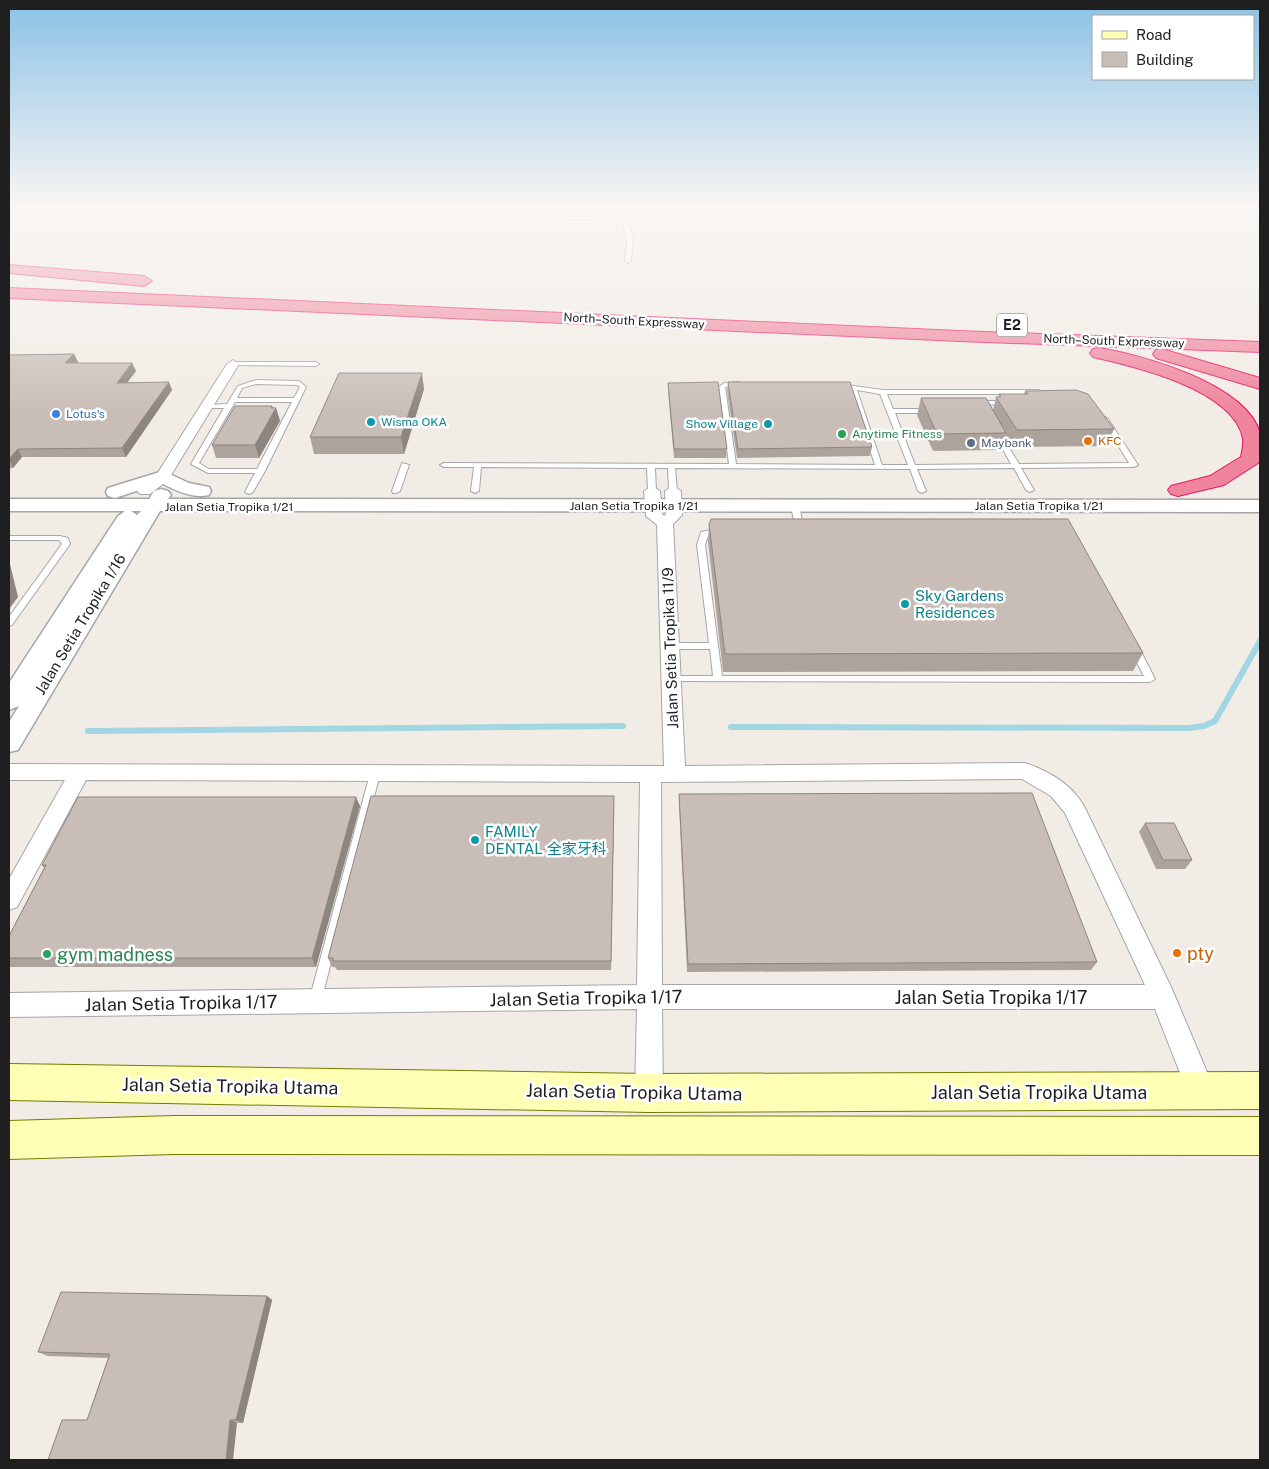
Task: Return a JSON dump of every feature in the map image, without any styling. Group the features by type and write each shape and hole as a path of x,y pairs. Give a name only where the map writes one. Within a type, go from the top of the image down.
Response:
{"highway":[{"path":"84,276 158,282"},
{"name":"North–South Expressway","path":"9,282 1260,336"},
{"path":"253,289 342,296"},
{"name":"North–South Expressway","path":"9,293 766,328 1260,347"},
{"path":"9,299 118,298"},
{"path":"766,328 883,339 1109,354 1148,364 1176,374 1212,393 1237,412 1252,436 1250,459 1230,476 1208,484 1178,490"},
{"path":"959,336 1136,348 1178,357 1260,384"}],"main road":[{"name":"Jalan Setia Tropika Utama","path":"9,1082 649,1093 1260,1091"},
{"path":"736,1093 738,1137"},
{"path":"9,1140 194,1135 1260,1136"}],"street":[{"path":"152,495 233,364"},
{"path":"152,495 183,487 200,499"},
{"name":"Jalan Setia Tropika 1/21","path":"671,507 922,491 1178,490"},
{"name":"Jalan Setia Tropika 1/21","path":"9,491 115,492 200,499 653,499"},
{"name":"Jalan Setia Tropika 1/21","path":"200,499 249,492 475,491 653,499 671,507 1260,506"},
{"name":"Jalan Setia Tropika 1/21","path":"9,505 97,507 152,495"},
{"name":"Jalan Setia Tropika 1/16","path":"9,702 152,495"},
{"path":"97,507 116,518 126,532 200,499"},
{"name":"Jalan Setia Tropika 11/9","path":"671,507 670,646 675,773"},
{"name":"Jalan Setia Tropika 1/16","path":"9,743 126,532"},
{"path":"9,772 79,774 651,774 1025,771 1050,783 1063,793 1074,808 1163,998 1201,1091"},
{"path":"9,900 79,774"},
{"path":"649,1093 651,774"},
{"name":"Jalan Setia Tropika 1/17","path":"9,1005 649,997 1163,998"}],"lane":[{"path":"233,364 316,364"},
{"path":"249,492 261,472 303,387 299,383 247,383 240,387 195,464 208,471 261,472"},
{"path":"733,467 722,387 730,384 750,384"},
{"path":"827,386 852,387 883,392 1044,392"},
{"path":"852,387 879,467"},
{"path":"883,392 922,491"},
{"path":"973,392 984,411 974,411"},
{"path":"207,406 297,400"},
{"path":"979,402 1019,402"},
{"path":"890,411 937,411"},
{"path":"444,465 1016,467 1134,465 1114,430 1102,416"},
{"path":"1098,425 1114,430"},
{"path":"993,427 1030,490"},
{"path":"396,491 405,465"},
{"path":"475,491 478,465"},
{"path":"651,466 653,499"},
{"path":"671,466 671,507"},
{"path":"795,506 800,530"},
{"path":"718,678 702,538 708,532 734,530"},
{"path":"9,538 60,538 65,540 66,544 9,623"},
{"path":"672,679 1150,679 1131,641"},
{"path":"670,646 714,646"},
{"path":"315,1001 375,774"}],"building":[{"name":"Lotus's","path":"74,354 65,363 132,363 117,383 169,382 122,448 18,449 9,459 9,355"},
{"name":"Wisma OKA","path":"339,373 422,373 401,437 310,437"},
{"path":"718,382 727,449 674,449 668,383"},
{"path":"728,382 850,382 872,447 738,449"},
{"path":"1076,390 1088,394 1114,429 1017,430 996,397 1001,397 999,394 1028,394 1025,391"},
{"path":"921,398 986,398 1006,433 937,434"},
{"path":"235,406 272,406 271,408 276,408 255,445 212,445"},
{"name":"Sky Gardens Residences","path":"711,519 1068,519 1143,653 725,654 709,524"},
{"path":"1032,793 1097,962 688,964 679,794"},
{"path":"371,796 614,796 611,961 333,961 333,958 328,958"},
{"path":"78,797 356,797 312,958 9,958 9,936 46,865 42,865"},
{"path":"1145,823 1174,823 1192,860 1163,860"},
{"path":"61,1292 267,1296 236,1420 230,1420 226,1460 48,1460 62,1420 87,1420 110,1354 38,1352"}],"waterway":[{"path":"731,727 1189,728 1204,726 1215,721 1260,641"},
{"path":"88,731 623,726"}],"place":[{"name":"Lotus's","path":"56,414"},
{"name":"Wisma OKA","path":"371,422"},
{"name":"Show Village","path":"768,424"},
{"name":"Anytime Fitness","path":"842,434"},
{"name":"KFC","path":"1088,441"},
{"name":"Maybank","path":"971,443"},
{"name":"Sky Gardens Residences","path":"905,604"},
{"name":"FAMILY DENTAL 全家牙科","path":"475,840"},
{"name":"pty","path":"1177,953"},
{"name":"gym madness","path":"47,954"}]}
